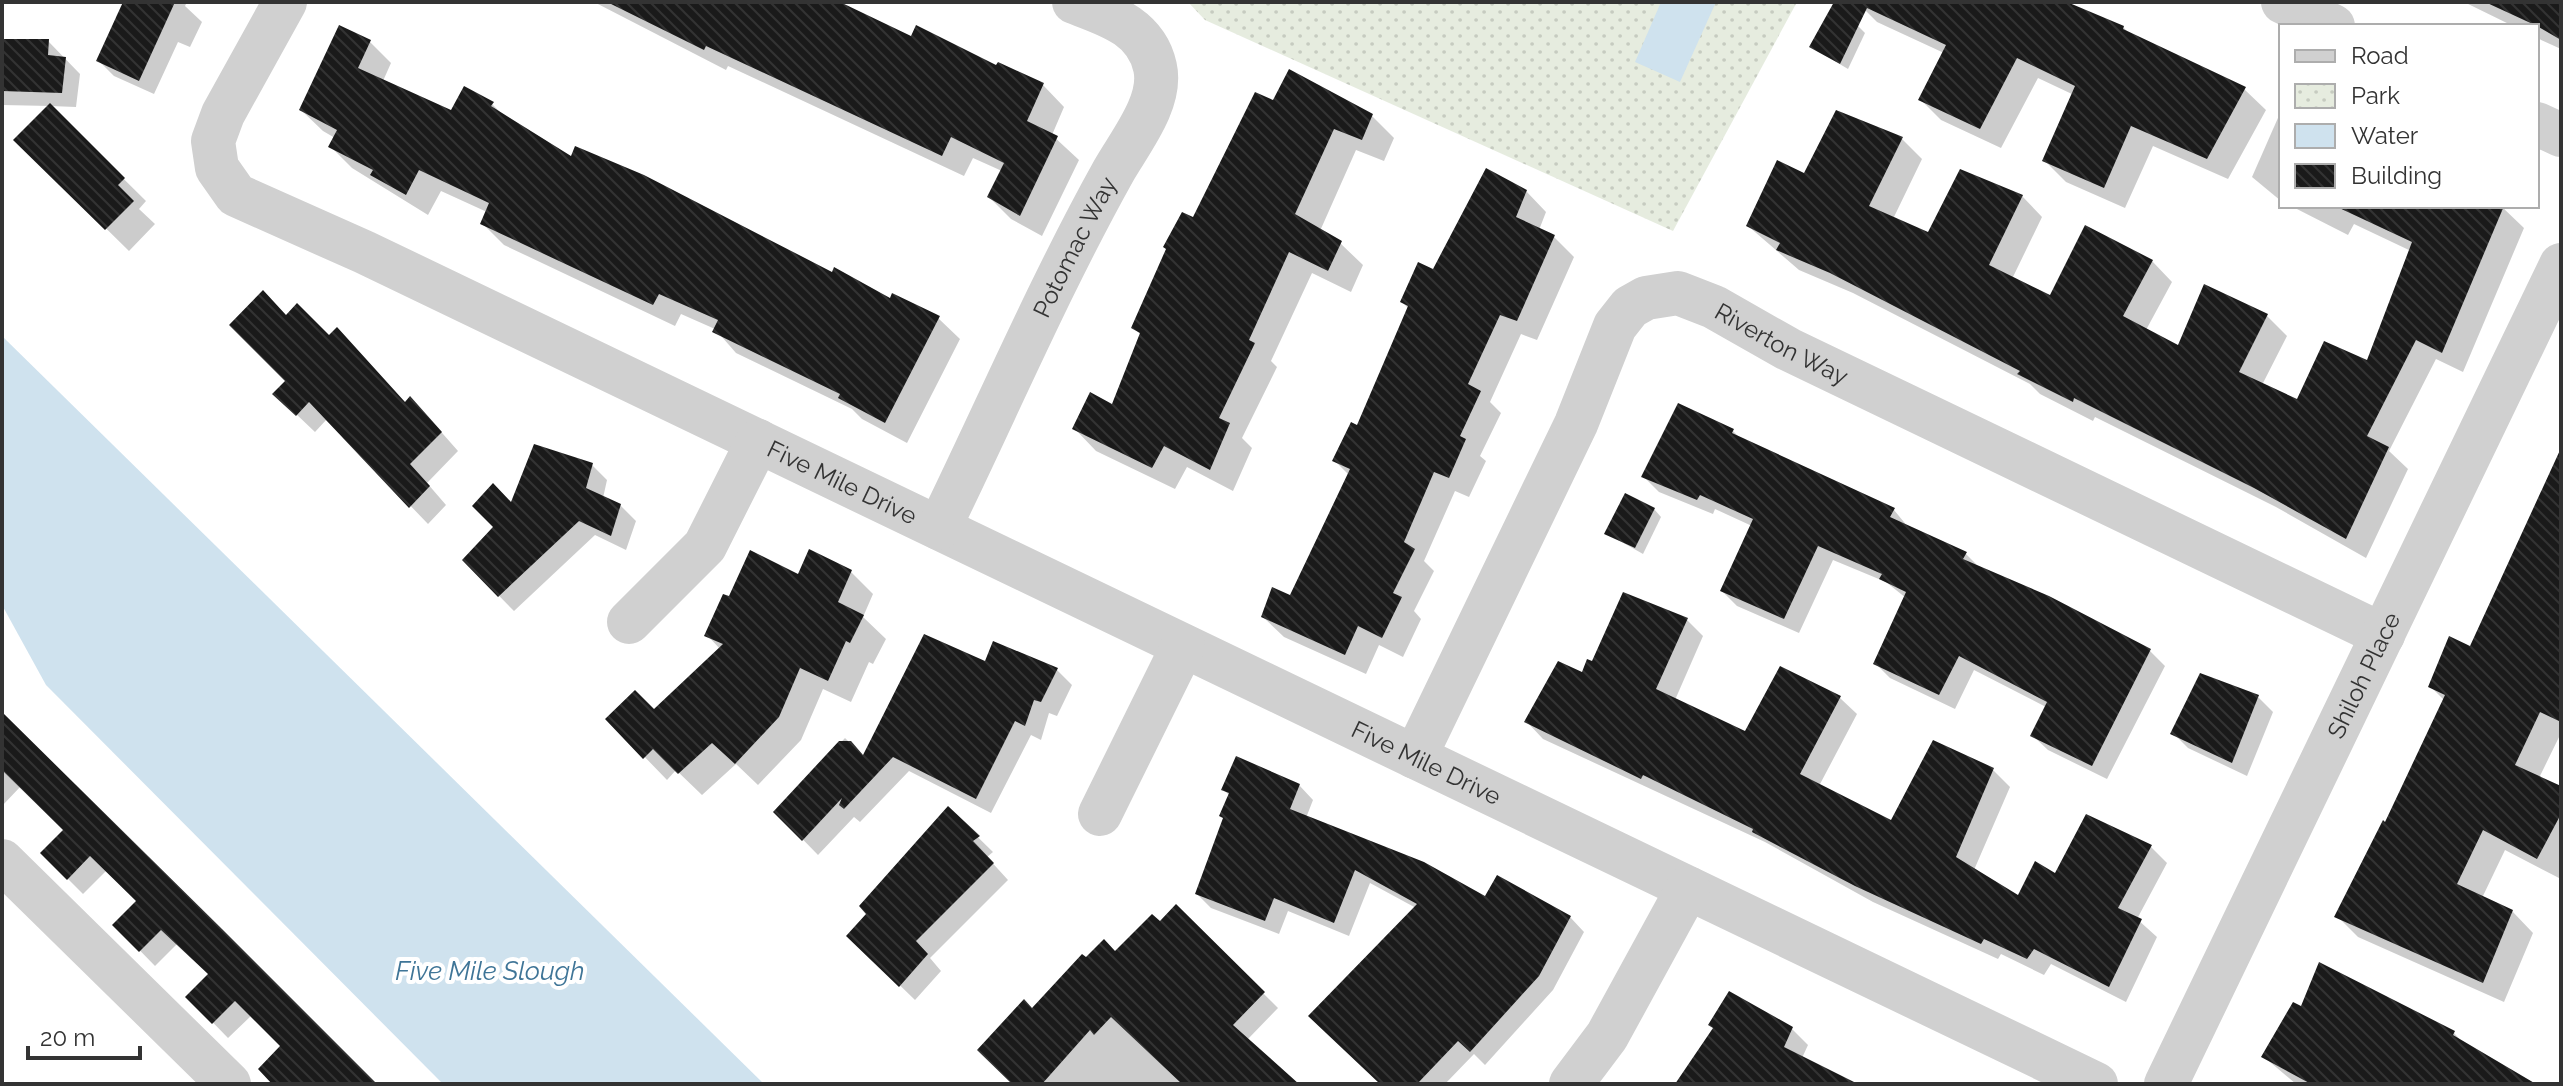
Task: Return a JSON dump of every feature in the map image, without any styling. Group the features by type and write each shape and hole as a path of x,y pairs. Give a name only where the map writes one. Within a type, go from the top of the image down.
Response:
{"street":[{"name":"Five Mile Drive","path":"285,2 223,114 213,141 217,168 236,195 364,252 2096,1084"},
{"name":"Potomac Way","path":"939,528 1096,203 1151,104 1156,84 1155,67 1138,34 1115,18 1074,2"},
{"path":"2283,2 2329,24"},
{"path":"2539,125 2561,135"},
{"name":"Shiloh Place","path":"2166,1084 2561,265"},
{"name":"Riverton Way","path":"1415,757 1576,424 1615,326 1630,307 1646,298 1678,293 1714,307 1788,349 2383,635"},
{"name":"Five Mile Drive","path":"629,622 705,546 758,441"},
{"path":"1100,814 1183,646"},
{"path":"2,861 229,1084"},
{"path":"1571,1084 1607,1036 1688,888"}],"green space":[{"path":"1188,2 1797,2 1673,231 1205,20"}],"water":[{"path":"1661,2 1716,2 1680,82 1635,62"},
{"name":"Five Mile Slough","path":"2,336 764,1084 443,1084 46,685 2,605"}],"building":[{"path":"123,2 175,2 139,81 96,61"},
{"path":"607,2 840,2 911,36 916,25 996,65 998,62 1044,83 1027,121 1058,136 1020,216 987,197 1004,163 951,137 942,156 706,46 704,50"},
{"path":"1834,2 2067,2 2124,26 2123,29 2246,87 2207,159 2131,126 2104,188 2042,161 2075,86 2017,58 1980,129 1918,100 1946,45 1867,8 1840,64 1809,47"},
{"path":"2485,2 2561,2 2561,40 2539,27 2539,24"},
{"path":"339,25 371,40 358,68 451,110 464,86 494,102 491,106 571,156 575,146 644,175 832,272 834,267 890,298 892,293 940,316 885,423 838,398 840,394 712,332 718,320 659,294 653,305 480,224 489,203 419,170 406,195 370,175 373,170 328,147 337,130 299,110"},
{"path":"2,39 49,39 48,55 66,57 62,93 2,91"},
{"path":"1289,69 1373,114 1362,140 1334,129 1295,214 1342,241 1328,271 1289,252 1249,340 1255,343 1219,418 1230,423 1210,470 1164,446 1152,468 1072,429 1090,392 1112,404 1140,333 1131,328 1166,249 1163,247 1182,212 1193,217 1255,92 1273,100"},
{"path":"50,103 125,178 118,185 134,201 105,230 13,140"},
{"path":"1836,110 1903,137 1869,206 1928,232 1960,169 2023,195 1989,265 2050,295 2085,225 2153,260 2123,316 2178,345 2204,284 2268,314 2239,372 2297,399 2324,341 2367,360 2412,242 2339,208 2503,208 2442,353 2416,340 2367,436 2389,447 2346,539 2254,488 2074,398 2073,402 2017,374 2020,371 1830,273 1776,250 1780,243 1746,226 1777,160 1804,173"},
{"path":"1486,168 1527,190 1516,217 1555,235 1517,321 1500,315 1468,384 1481,391 1460,436 1466,439 1449,478 1434,472 1404,542 1415,549 1393,593 1402,597 1382,638 1358,626 1345,655 1261,617 1272,587 1290,595 1350,469 1332,461 1351,422 1357,425 1408,306 1400,302 1418,262 1433,269"},
{"path":"263,290 286,315 297,303 329,335 337,327 405,402 410,396 442,432 410,464 430,486 409,508 309,402 296,416 272,394 285,381 229,325"},
{"path":"1678,403 1734,429 1732,433 1895,508 1890,517 1967,552 1963,559 2049,596 2151,649 2092,766 2030,736 2047,702 1959,656 1939,695 1873,664 1906,592 1879,579 1882,574 1818,546 1784,619 1720,591 1753,519 1700,495 1697,500 1641,477"},
{"path":"534,444 593,463 586,488 621,504 611,536 579,521 498,597 462,560 493,527 472,506 493,483 511,502"},
{"path":"2561,448 2561,722 2540,712 2515,765 2561,786 2561,814 2537,859 2483,830 2457,884 2513,910 2483,983 2334,917 2383,820 2385,822 2445,695 2428,687 2449,636 2470,646"},
{"path":"1625,493 1655,508 1635,548 1604,534"},
{"path":"809,549 852,570 838,602 864,615 850,643 846,641 828,681 800,668 779,717 735,764 712,743 678,774 653,749 643,759 605,719 635,690 654,709 723,644 704,636 723,594 729,596 750,550 798,574"},
{"path":"1623,592 1688,618 1656,689 1745,731 1780,666 1841,696 1800,774 1891,820 1933,740 1994,768 1956,857 2018,895 2035,861 2055,873 2086,814 2152,845 2118,908 2142,919 2109,987 2034,949 2027,959 1984,939 1981,944 1855,886 1752,832 1753,829 1643,775 1641,779 1524,722 1558,661 1582,672 1587,659 1592,661"},
{"path":"924,634 985,661 993,641 1058,668 1041,702 1034,700 1025,726 1015,721 976,799 893,757 844,809 839,805 842,798 802,841 773,812 839,741 851,741 863,755"},
{"path":"2200,673 2259,695 2232,763 2170,734"},
{"path":"2,712 377,1084 272,1084 258,1069 280,1046 235,1001 212,1024 185,997 208,974 161,930 139,952 112,925 136,901 90,856 67,880 40,853 63,830 2,770"},
{"path":"1236,756 1300,784 1290,809 1424,862 1485,896 1497,875 1571,916 1539,976 1470,1052 1458,1041 1417,1084 1380,1084 1308,1016 1417,904 1355,870 1334,923 1274,898 1265,921 1195,894 1223,818 1219,816 1229,793 1221,790"},
{"path":"948,806 980,836 973,841 994,863 916,941 928,954 899,987 846,936 866,914 859,906"},
{"path":"1176,904 1265,992 1233,1025 1299,1084 1182,1084 1111,1017 1094,1035 1090,1030 1042,1084 1012,1084 977,1050 1024,999 1032,1008 1082,954 1086,957 1104,939 1115,951 1152,914 1160,921"},
{"path":"2319,962 2455,1031 2453,1035 2536,1084 2311,1084 2261,1057 2293,1002 2301,1006"},
{"path":"1729,991 1793,1027 1784,1047 1858,1084 1675,1084 1713,1028 1708,1025"}]}
